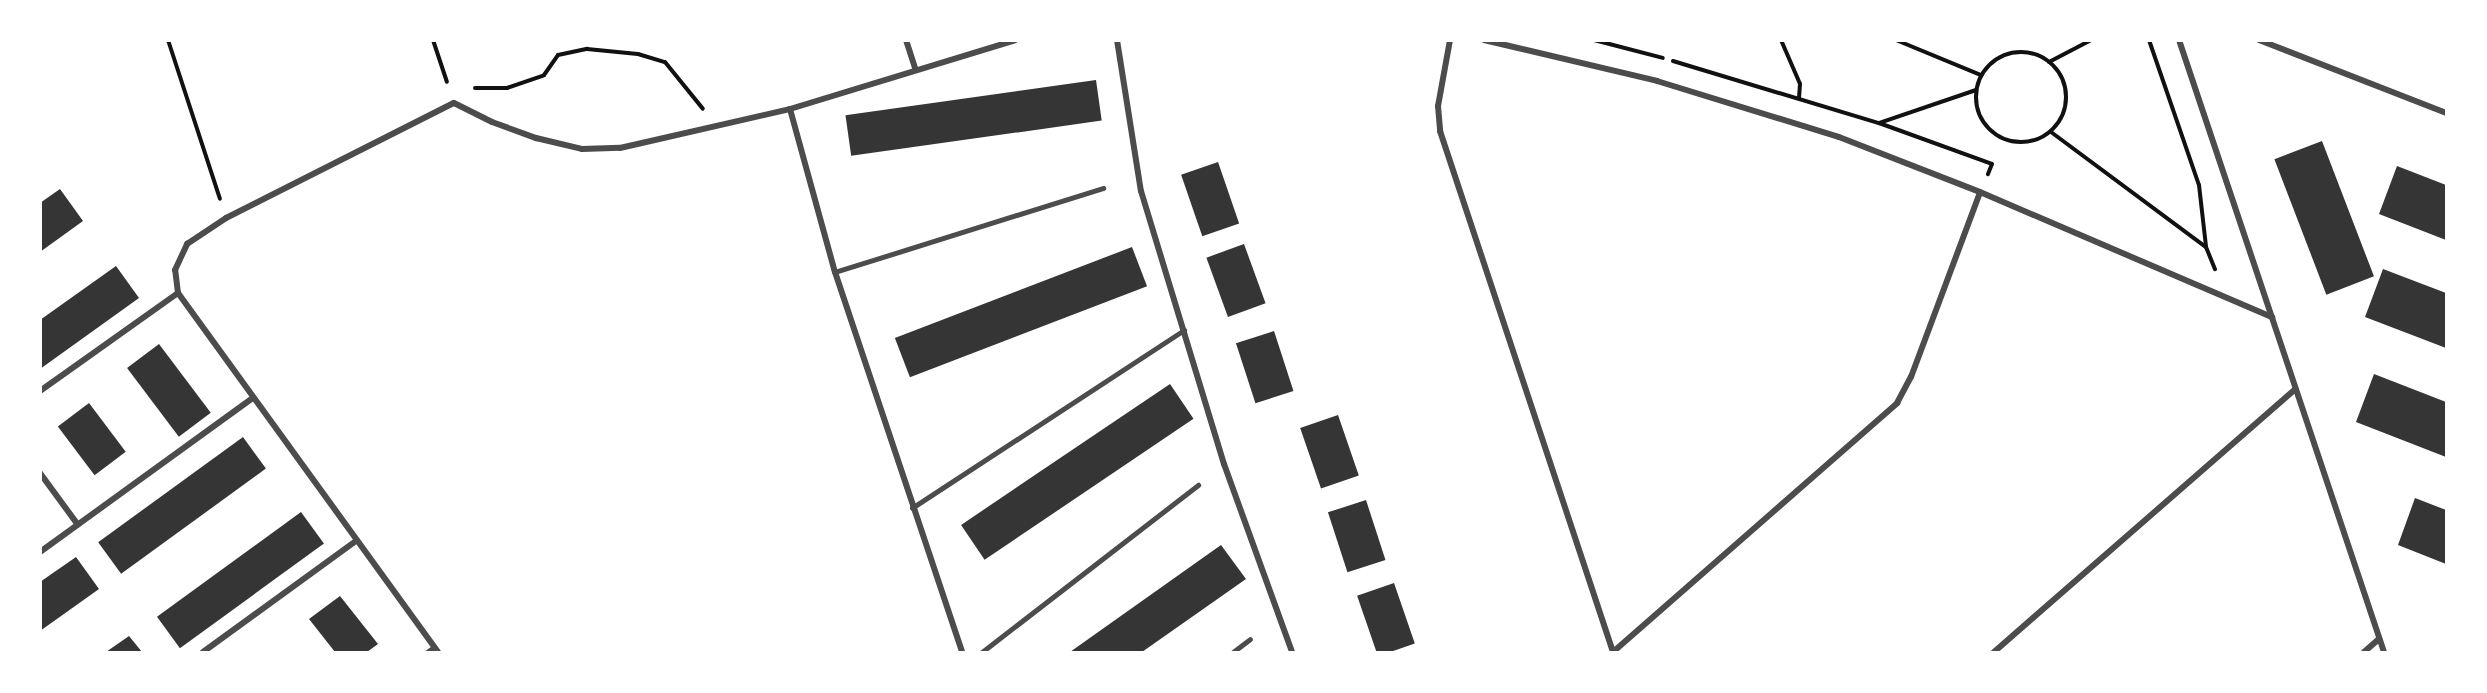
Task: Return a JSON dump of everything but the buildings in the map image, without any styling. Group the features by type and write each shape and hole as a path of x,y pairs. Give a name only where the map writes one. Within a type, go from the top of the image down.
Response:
{"street":[{"path":"906,40 915,68"},
{"path":"427,652 436,650 178,293 175,270 187,244 226,218 454,103 503,126 582,149 620,148 790,109 915,68 1015,40"},
{"path":"1117,40 1141,191 1224,464 1292,652"},
{"path":"1450,40 1438,106 1440,131 1613,652 1893,408 1911,377 1980,192"},
{"path":"1484,40 1749,107 1839,137 1980,192 2272,317"},
{"path":"2180,40 2384,652"},
{"path":"2259,40 2446,113"},
{"path":"790,109 835,272 962,652"},
{"path":"40,391 178,293"},
{"path":"1994,652 2296,389"},
{"path":"40,552 253,398"},
{"path":"40,473 78,525"},
{"path":"203,652 357,540"},
{"path":"2364,652 2379,639"}],"lane":[{"path":"835,272 1102,188"},
{"path":"912,508 1184,330"},
{"path":"982,652 1198,485"},
{"path":"1233,652 1250,639"}],"path":[{"path":"168,40 226,218"},
{"path":"433,40 454,103 475,88 507,88 544,75 558,55 587,49 618,52 665,62 716,126"},
{"path":"1594,40 1799,98 1879,123 1992,164 1980,192"},
{"path":"1781,40 1800,84 1799,98"},
{"path":"1896,40 1981,75"},
{"path":"2049,62 2091,40"},
{"path":"2149,40 2199,185 2206,247 2226,298"},
{"path":"2012,53 2035,54 2049,62 2065,88 2066,105 2050,131 2037,140 2021,142 1992,132 1982,120 1976,90 1981,75 1991,63 2012,53"},
{"path":"1879,123 1976,90"},
{"path":"2050,131 2206,247"}]}
